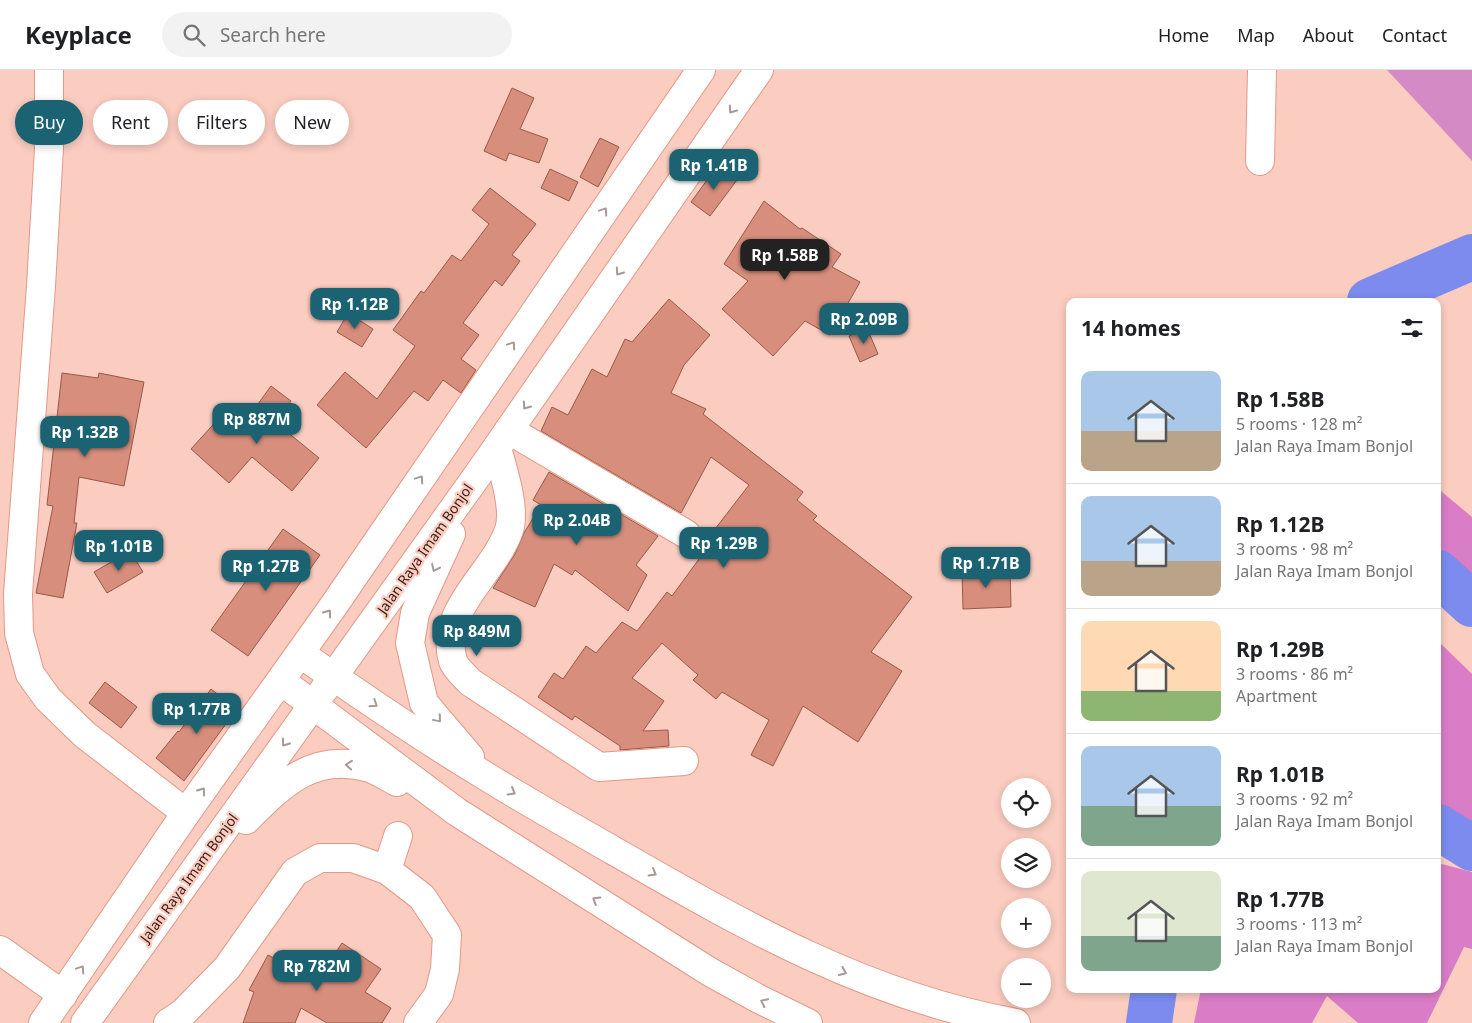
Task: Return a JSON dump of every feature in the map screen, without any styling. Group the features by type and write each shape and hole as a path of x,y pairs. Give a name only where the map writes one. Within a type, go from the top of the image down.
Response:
{"main road":[{"path":"48,70 49,158 18,594 19,633 30,674 48,699 84,734 186,813"},
{"path":"43,1023 186,813 301,654 700,70"},
{"name":"Jalan Raya Imam Bonjol","path":"93,1020 188,879 477,476 759,70"},
{"path":"1260,162 1262,70"},
{"path":"503,439 686,534"},
{"path":"503,439 510,498 509,529 494,558 457,614 451,636 453,662 470,682 599,767 684,761"},
{"path":"477,476 415,613 410,643 424,703 486,777"},
{"path":"301,654 486,777 703,902 798,952 852,976 904,994 973,1015 1016,1023"},
{"path":"281,681 457,812 710,972 808,1023"},
{"path":"188,879 271,795 300,773 327,763 366,767 457,812"},
{"path":"387,870 398,836"},
{"path":"168,1023 183,1013 227,968 295,872 320,858 353,858 387,870 422,897 447,934 445,969 439,994 418,1023"},
{"path":"0,950 63,995"}],"shaded area":[{"path":"1387,70 1472,70 1472,161"},
{"path":"1441,490 1472,517 1472,625 1441,591"},
{"path":"1441,644 1472,674 1472,843 1441,828"},
{"path":"1441,864 1472,872 1472,949 1464,947 1427,1023 1358,1023 1327,996 1312,1023 1194,1023 1200,993 1441,993"}],"building":[{"path":"512,88 534,98 520,129 548,139 539,163 509,153 506,161 484,151"},
{"path":"600,138 619,147 598,187 580,177"},
{"path":"718,165 737,180 710,216 691,202"},
{"path":"550,169 578,182 569,201 541,188"},
{"path":"490,188 536,224 512,255 520,261 502,286 495,280 463,323 479,335 461,359 476,370 461,393 443,380 428,401 414,391 366,448 317,405 345,372 377,399 415,346 393,330 421,291 424,293 452,255 461,261 489,224 472,210"},
{"path":"764,201 800,229 802,228 841,254 832,267 860,282 830,335 805,321 773,356 722,309 748,281 724,264"},
{"path":"669,299 710,335 684,365 671,393 706,409 703,414 803,492 797,500 817,516 813,520 912,597 871,652 902,671 858,742 803,706 773,766 751,755 769,720 722,692 716,699 693,680 698,675 662,643 632,678 664,701 643,731 668,730 669,746 620,750 620,746 575,716 572,720 538,697 554,673 563,679 586,646 596,653 622,622 637,631 667,592 672,596 710,544 705,542 749,485 711,457 681,513 541,431 552,407 568,415 592,369 607,377 625,339 632,342"},
{"path":"348,313 373,329 362,347 337,332"},
{"path":"867,328 878,354 860,362 849,336"},
{"path":"62,373 98,378 99,373 144,382 124,486 79,477 74,523 77,523 63,598 36,593 53,506 47,505"},
{"path":"271,386 291,401 275,422 319,458 292,491 252,457 229,483 191,449 220,417 237,433"},
{"path":"549,472 658,536 636,565 647,575 628,611 575,570 572,575 554,564 535,607 493,588 515,554 524,533 541,505 533,500"},
{"path":"283,529 320,555 248,656 211,630"},
{"path":"130,551 143,572 107,593 94,572"},
{"path":"1010,570 1011,607 963,609 962,571"},
{"path":"105,682 137,707 121,728 89,703"},
{"path":"211,689 237,709 184,781 156,758 179,732"},
{"path":"342,943 381,969 365,992 391,1008 382,1023 327,1023 301,1008 295,1023 243,1023 254,992 249,990 268,955 317,981"}],"waterway":[{"path":"1377,298 1472,257"},
{"path":"1441,576 1472,604"},
{"path":"1441,829 1472,848"},
{"path":"1149,1023 1153,993"}]}
